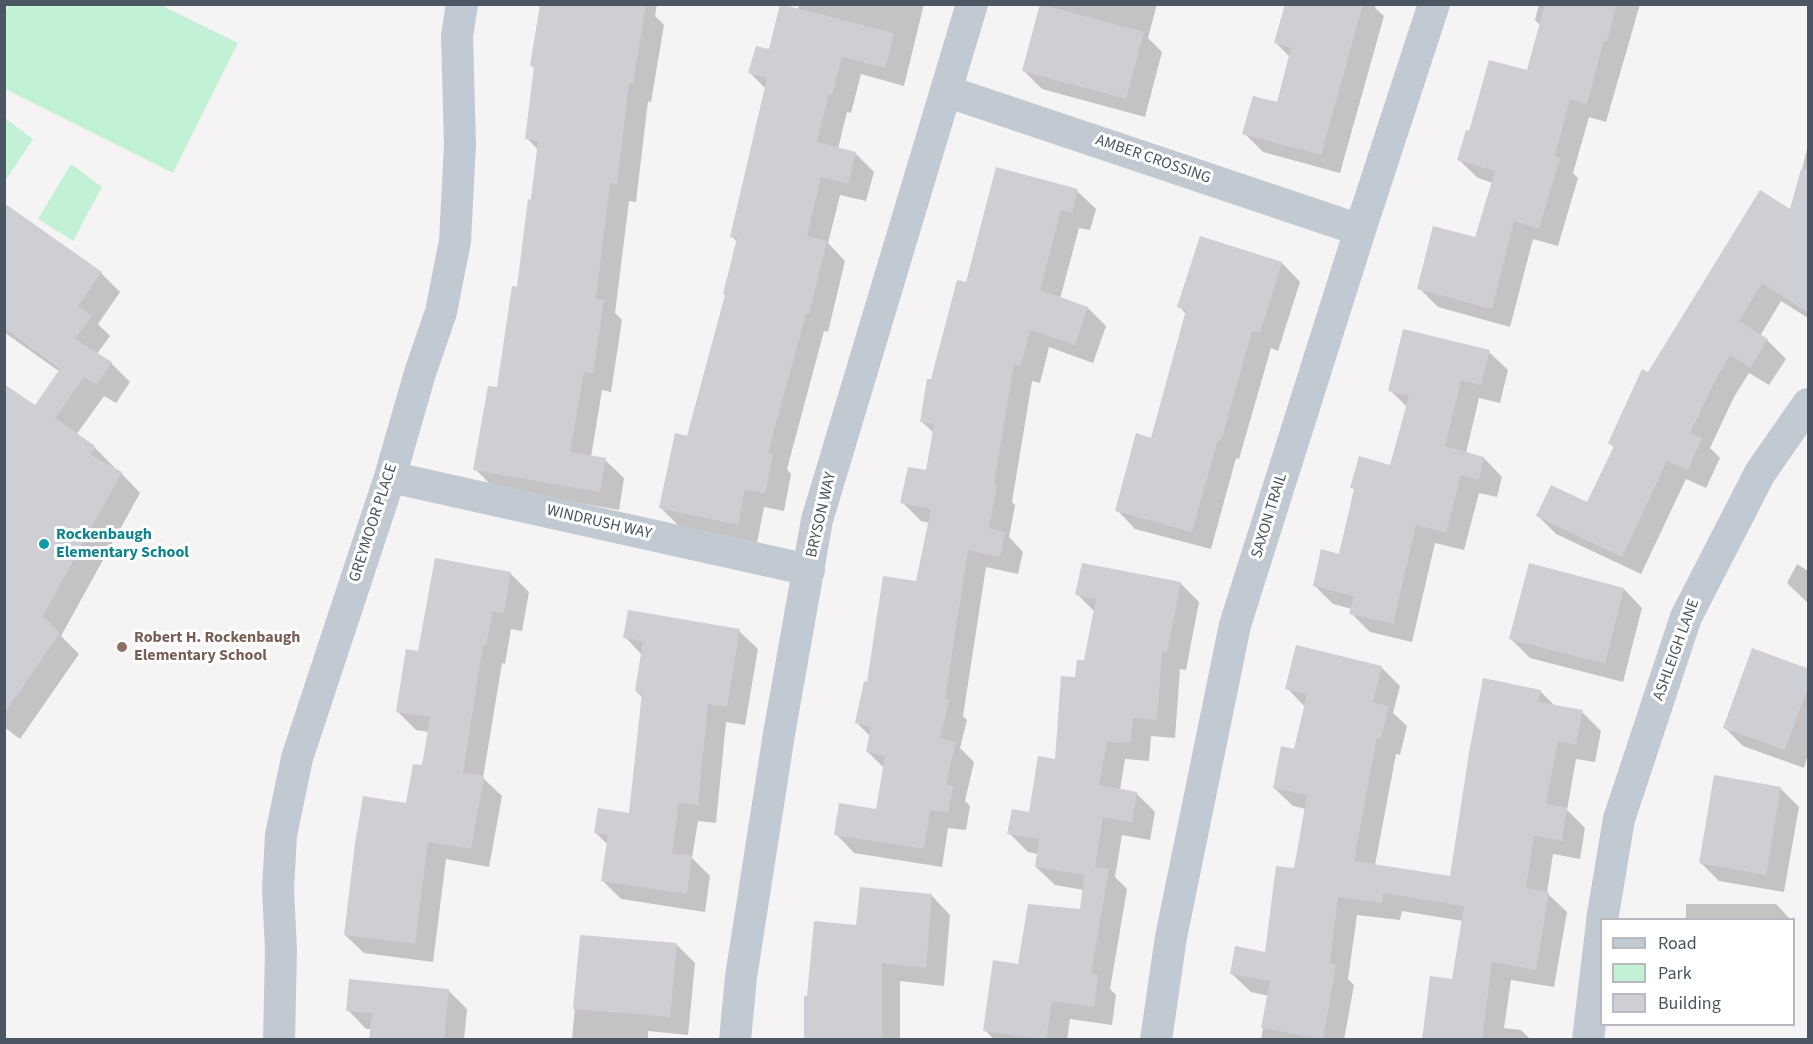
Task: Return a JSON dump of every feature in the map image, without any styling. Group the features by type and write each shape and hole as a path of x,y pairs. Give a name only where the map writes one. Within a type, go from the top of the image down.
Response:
{"street":[{"name":"GREYMOOR PLACE","path":"279,1040 280,835 297,758 390,477 420,372 441,312 455,241 460,146 457,36 462,4"},
{"name":"BRYSON WAY","path":"735,1040 741,977 779,734 817,520 972,4"},
{"name":"SAXON TRAIL","path":"1156,1040 1171,937 1235,625 1434,4"},
{"name":"AMBER CROSSING","path":"946,92 1360,230"},
{"name":"ASHLEIGH LANE","path":"1602,918 1619,819 1686,617 1760,473 1809,404"},
{"name":"WINDRUSH WAY","path":"390,477 809,570"},
{"name":"ASHLEIGH LANE","path":"1588,1040 1600,938"}],"green space":[{"path":"9,5 161,5 238,43 173,173 5,89 5,13"},
{"path":"5,118 33,139 5,181"},
{"path":"71,164 102,187 73,241 38,219"}],"building":[{"path":"540,4 646,4 633,84 629,83 617,184 610,183 596,299 604,300 593,374 584,372 570,452 606,458 600,492 473,470 488,386 497,387 512,286 517,287 528,199 531,200 538,141 525,139 534,67 530,66"},
{"path":"780,4 894,33 885,68 842,57 832,95 829,94 817,142 856,152 848,184 821,177 807,236 827,241 809,314 806,314 768,453 773,454 765,494 745,489 738,525 659,508 675,433 687,436 725,295 723,294 737,238 730,237 767,78 748,73 756,46 769,49"},
{"path":"1040,4 1144,32 1126,99 1022,71"},
{"path":"1285,4 1363,4 1321,155 1242,134 1253,96 1277,102 1291,48 1274,43"},
{"path":"1545,4 1617,4 1607,41 1604,40 1587,104 1570,99 1555,156 1560,158 1539,229 1514,221 1492,309 1417,289 1433,226 1475,237 1495,171 1457,160 1466,130 1469,131 1489,60 1527,70"},
{"path":"996,167 1078,189 1072,213 1061,210 1040,290 1088,307 1075,345 1030,330 1021,366 1014,364 989,528 1005,532 1000,557 968,550 945,699 949,700 940,738 956,742 946,785 953,786 948,813 930,810 924,849 834,835 839,803 876,809 885,756 866,752 871,727 855,723 864,681 867,682 883,576 916,581 931,509 900,503 908,467 926,470 934,424 920,422 927,379 931,379 957,280 966,282"},
{"path":"1801,169 1809,170 1809,313 1762,283 1739,321 1768,339 1750,368 1730,355 1690,433 1702,438 1688,470 1667,461 1622,557 1536,516 1551,485 1587,502 1614,446 1608,443 1642,369 1648,372 1760,190 1790,209"},
{"name":"Rockenbaugh Elementary School","path":"4,203 102,272 78,306 92,316 75,339 112,362 96,385 84,377 55,418 95,446 91,455 122,472 43,616 60,633 4,714 4,384 35,405 60,369 4,328"},
{"path":"1200,236 1282,262 1260,333 1252,331 1192,532 1115,511 1136,433 1151,438 1186,310 1177,307"},
{"path":"1403,329 1490,350 1481,385 1461,380 1445,446 1484,457 1479,480 1461,475 1446,533 1416,525 1393,624 1349,614 1354,596 1313,586 1321,549 1339,554 1354,489 1350,488 1359,456 1390,465 1409,396 1388,391"},
{"path":"435,558 511,572 504,613 493,611 486,646 483,645 463,773 484,776 471,849 428,842 415,944 344,935 363,796 406,803 413,764 422,765 430,717 396,712 406,649 418,651"},
{"path":"1082,563 1181,582 1167,652 1162,651 1157,720 1133,718 1131,743 1107,742 1099,785 1137,792 1132,822 1103,817 1095,867 1109,869 1091,974 1098,975 1094,1007 1052,1001 1046,1040 983,1031 993,960 1018,964 1028,904 1080,909 1084,875 1035,867 1039,839 1007,834 1012,809 1029,812 1038,756 1055,759 1061,676 1075,677 1077,660 1084,660 1096,599 1075,595"},
{"path":"1529,563 1624,588 1605,664 1509,639"},
{"path":"628,610 740,629 727,707 708,704 698,805 679,803 672,853 692,856 687,894 601,881 608,835 594,833 598,808 629,813 642,693 635,691 643,641 623,638"},
{"path":"1296,645 1382,666 1373,702 1389,706 1381,738 1377,737 1354,861 1450,876 1483,678 1541,690 1538,702 1583,710 1576,745 1558,741 1546,804 1567,808 1562,841 1534,836 1526,888 1549,892 1536,970 1492,962 1482,1040 1422,1040 1430,976 1452,979 1464,906 1383,893 1382,903 1338,897 1330,963 1336,965 1323,1039 1261,1028 1270,981 1230,974 1235,946 1265,952 1276,866 1294,868 1307,795 1273,788 1281,746 1294,749 1307,694 1285,689"},
{"path":"1752,648 1809,669 1809,684 1785,750 1723,728"},
{"path":"1714,775 1781,787 1766,875 1699,863"},
{"path":"860,887 932,894 926,968 882,963 882,1040 804,1040 804,996 807,996 814,921 856,925"},
{"path":"580,935 677,943 670,1017 573,1009"},
{"path":"349,979 449,989 444,1040 369,1040 372,1013 346,1011"}],"place":[{"name":"Rockenbaugh Elementary School","path":"44,544"},
{"name":"Robert H. Rockenbaugh Elementary School","path":"122,647"}]}
